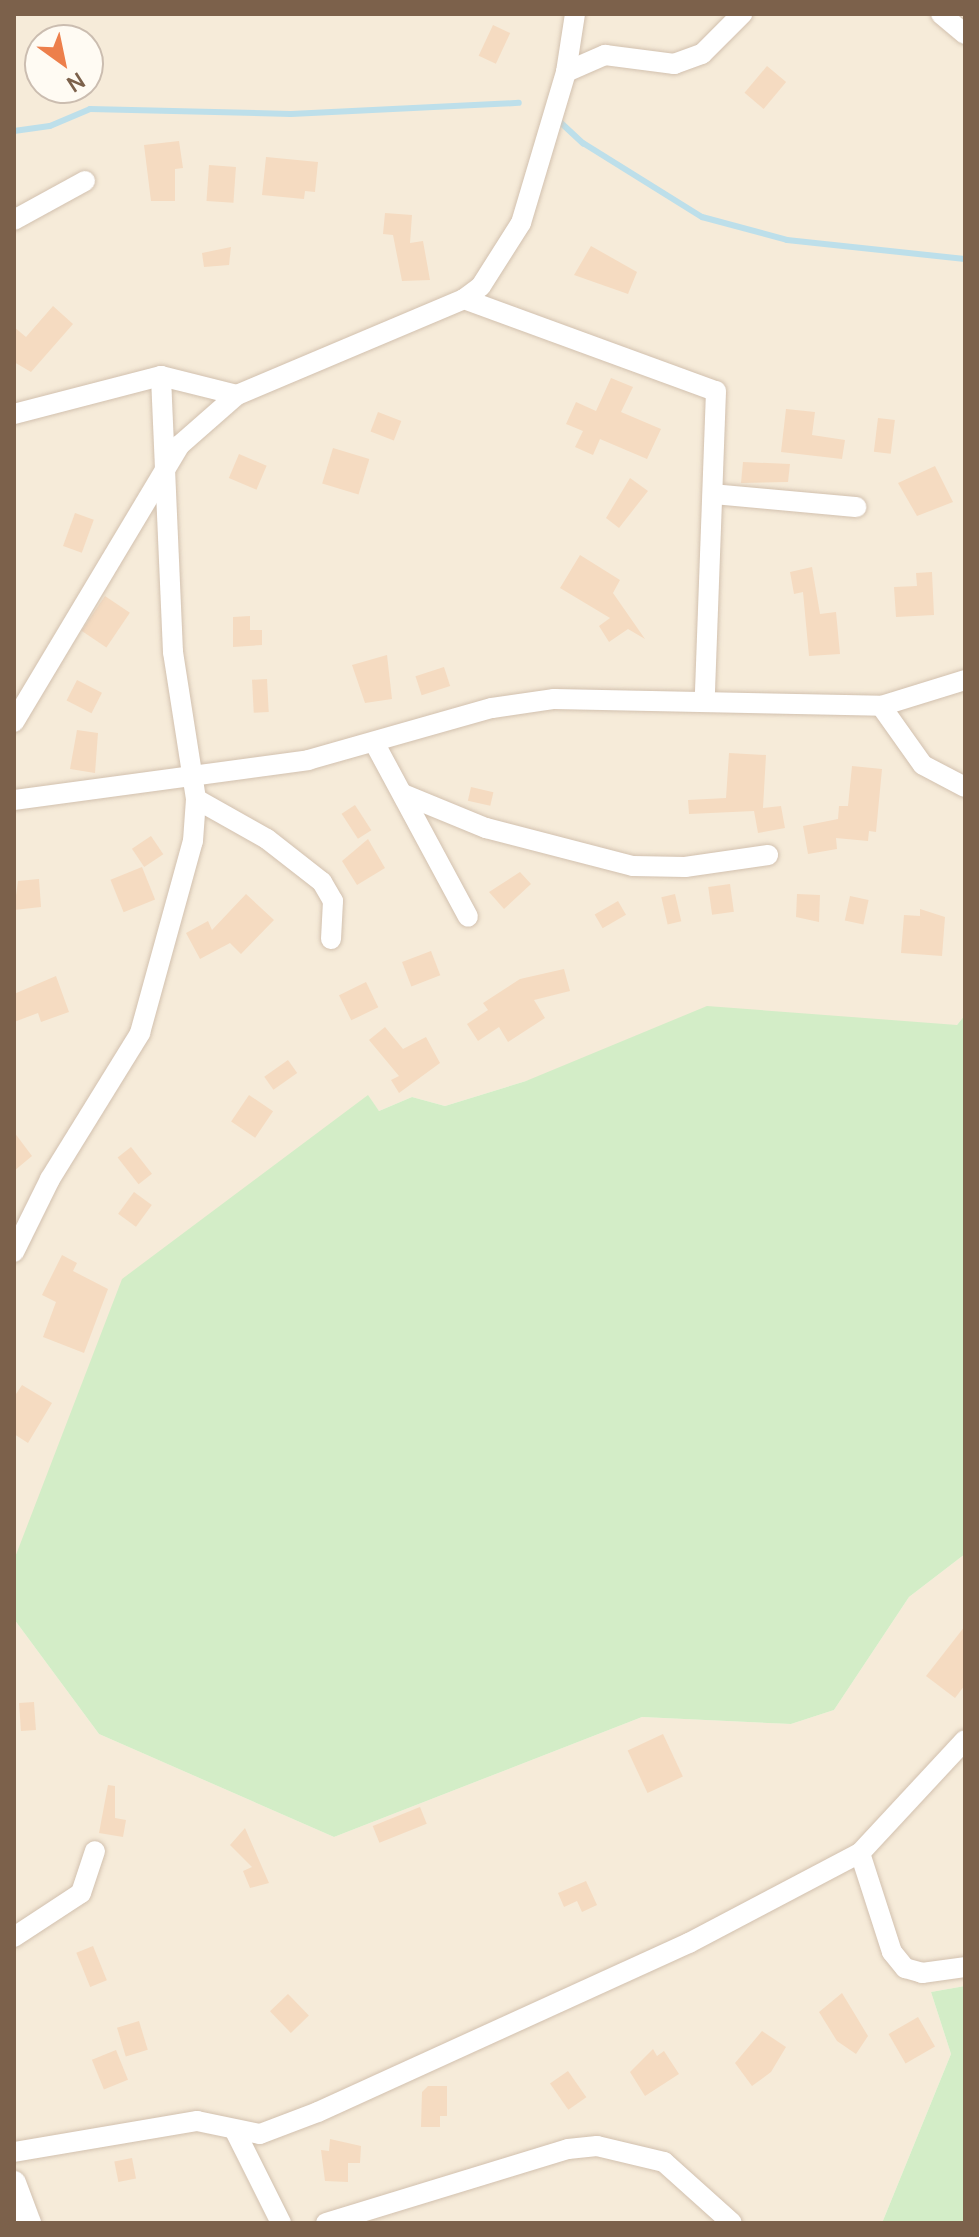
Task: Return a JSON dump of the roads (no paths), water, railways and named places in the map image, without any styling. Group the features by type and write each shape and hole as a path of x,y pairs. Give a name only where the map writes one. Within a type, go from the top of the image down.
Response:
{"street":[{"path":"14,722 167,460 237,395 464,299 495,268 521,223 566,72 575,14"},
{"path":"566,72 605,55 674,64 702,54 742,14"},
{"path":"941,14 965,34"},
{"path":"14,220 85,181"},
{"path":"464,299 711,386 718,405 705,698"},
{"path":"14,414 161,376 237,395"},
{"path":"14,1252 50,1179 140,1033 193,841 196,799 188,776 173,652 161,376"},
{"path":"713,494 856,507"},
{"path":"14,800 188,776 375,744 492,708 554,699 705,698 881,706 965,680"},
{"path":"881,706 923,765 965,787"},
{"path":"375,744 468,917"},
{"path":"403,794 486,828 633,866 685,867 768,855"},
{"path":"196,799 267,839 322,882 333,901 331,939"},
{"path":"14,2152 197,2121 260,2134 318,2112 689,1943 860,1853 965,1740"},
{"path":"14,1937 81,1893 95,1851"},
{"path":"860,1853 892,1952 905,1968 922,1973 965,1967"},
{"path":"235,2131 281,2223"},
{"path":"326,2223 568,2149 597,2146 664,2162 732,2223"},
{"path":"14,2183 29,2223"}],"waterway":[{"path":"14,131 50,126 90,109 291,114 519,103"},
{"path":"559,121 583,143 702,217 787,240 965,259"}]}
